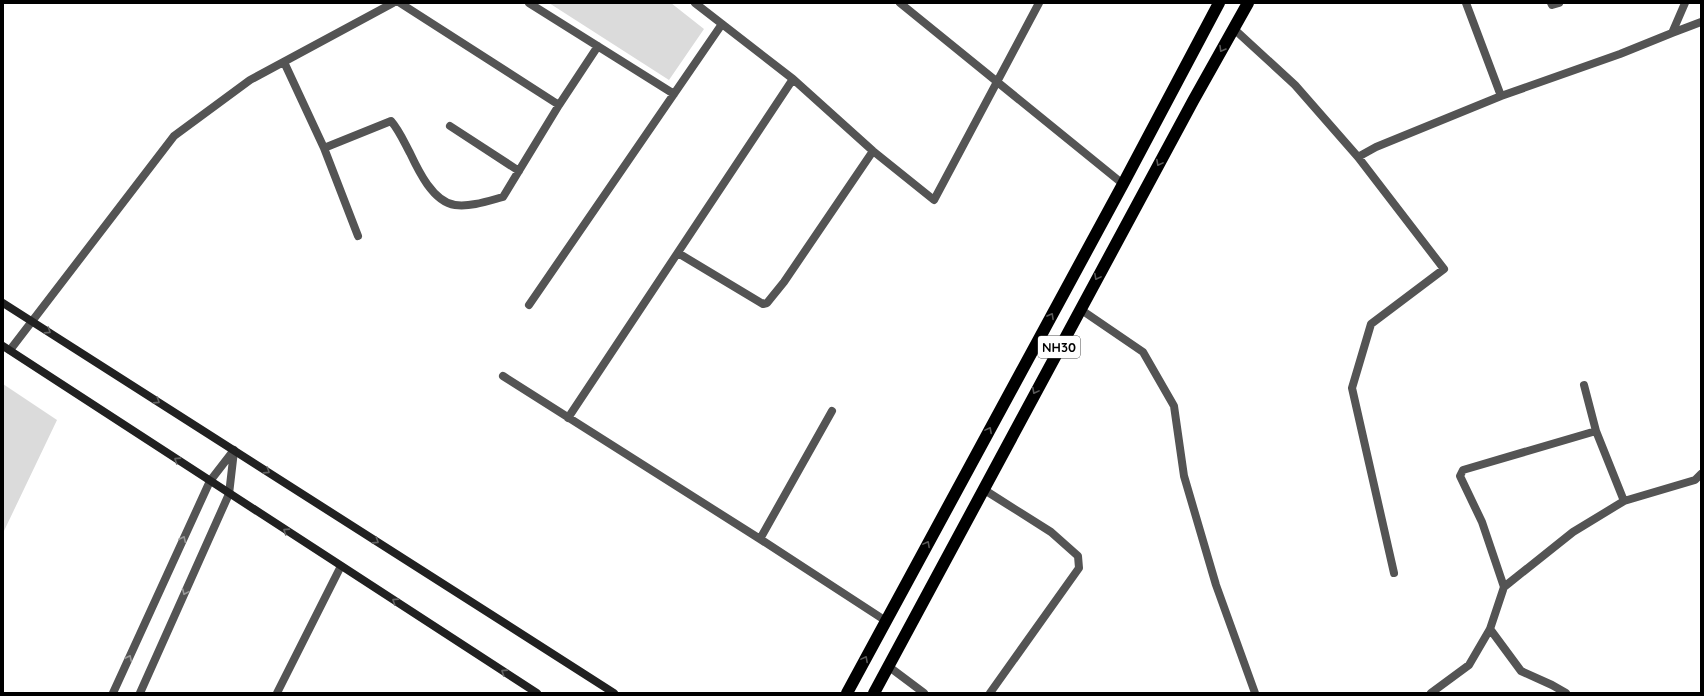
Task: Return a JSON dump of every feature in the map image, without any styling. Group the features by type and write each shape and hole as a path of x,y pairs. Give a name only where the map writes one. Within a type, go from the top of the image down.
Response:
{"highway":[{"name":"NH30","path":"847,693 1220,3"},
{"name":"NH30","path":"874,693 1080,309 1248,3"}],"street":[{"path":"393,3 250,80 174,136 32,321 6,348 537,693"},
{"path":"400,3 559,105"},
{"path":"529,3 674,94"},
{"path":"695,3 793,79 873,151 934,200 1039,3"},
{"path":"900,3 1123,184"},
{"path":"1466,3 1502,96"},
{"path":"1551,3 1552,5 1559,3"},
{"path":"1672,32 1685,3"},
{"path":"1358,158 1376,147 1502,96 1620,54 1672,32 1701,22"},
{"path":"529,306 722,24"},
{"path":"1234,28 1295,85 1358,158 1444,270 1371,324 1352,388 1394,573"},
{"path":"324,148 391,121 397,128 421,175 442,199 453,205 467,205 503,197 559,105 598,46"},
{"path":"284,62 324,148 358,236"},
{"path":"568,418 793,79"},
{"path":"450,126 519,171"},
{"path":"678,252 750,297 763,304 767,303 784,282 873,151"},
{"path":"3,303 614,693"},
{"path":"1080,309 1143,352 1174,406 1184,476 1216,585 1255,693"},
{"path":"503,376 886,621"},
{"path":"1584,385 1596,431 1624,501"},
{"path":"760,539 832,411"},
{"path":"1504,587 1482,522 1460,476 1463,470 1596,431"},
{"path":"113,693 210,481 234,450"},
{"path":"140,693 229,494 234,450"},
{"path":"1431,693 1469,665 1490,629 1504,587 1573,532 1624,501 1696,480 1701,474"},
{"path":"983,489 1051,532 1078,556 1079,568 990,693"},
{"path":"277,693 341,566"},
{"path":"1490,629 1521,671 1566,693"},
{"path":"888,666 924,693"}],"shaded area":[{"path":"549,3 671,3 704,29 669,80"},
{"path":"3,384 57,420 3,533"}]}
